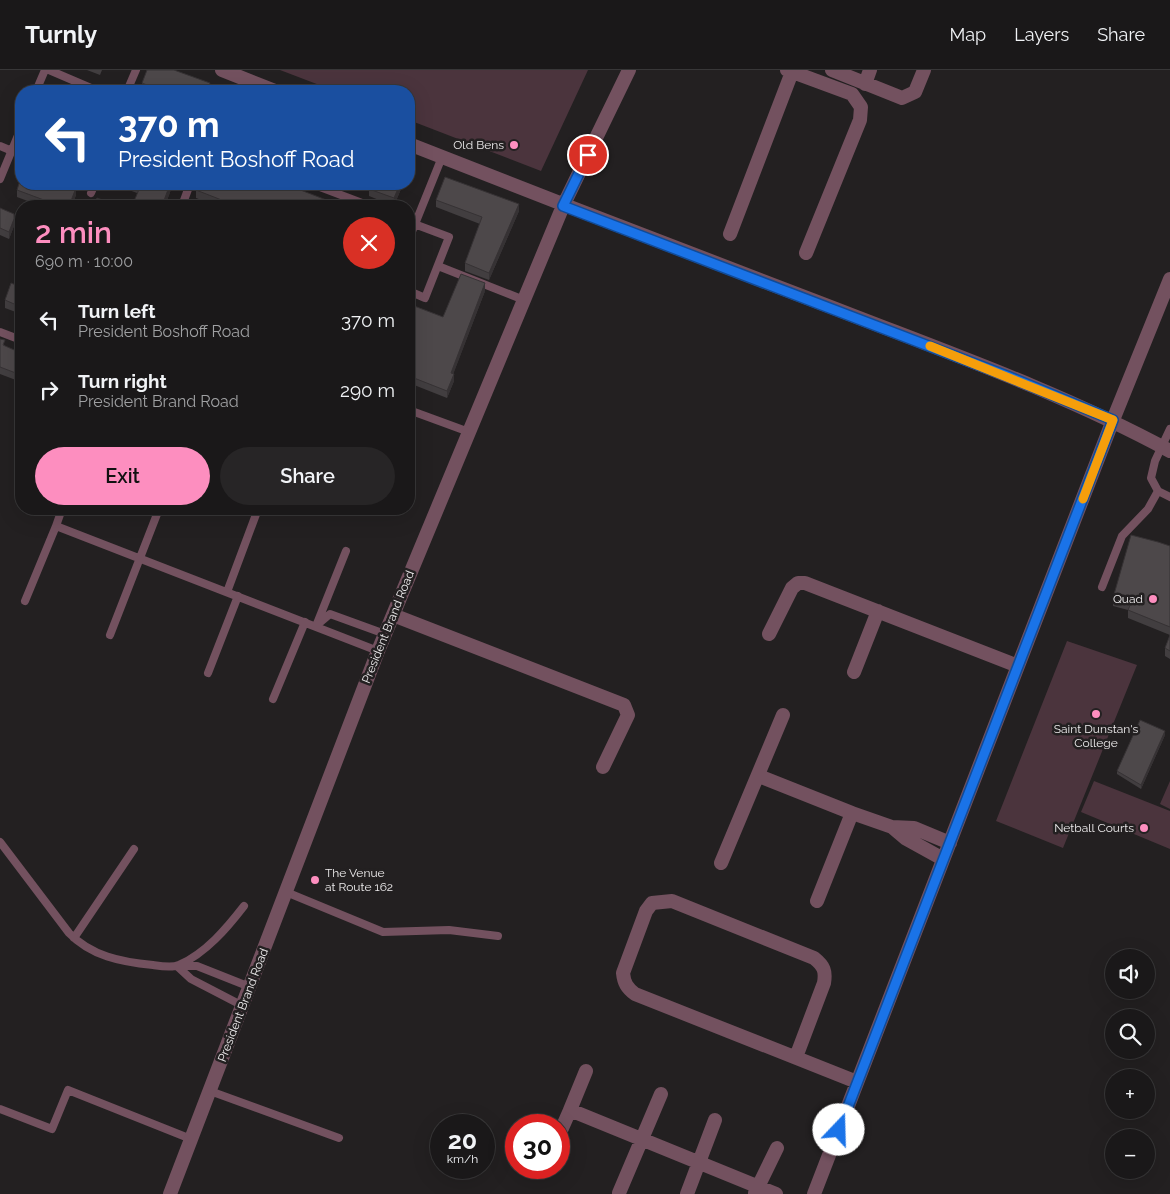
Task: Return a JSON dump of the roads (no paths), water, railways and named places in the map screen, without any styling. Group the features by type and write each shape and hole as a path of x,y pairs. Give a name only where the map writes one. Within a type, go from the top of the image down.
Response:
{"street":[{"path":"222,70 260,85"},
{"name":"President Brand Road","path":"170,1194 385,634 563,206 629,70"},
{"path":"832,70 902,98 915,92 924,70"},
{"path":"865,84 870,70"},
{"path":"730,234 789,71 852,94 861,107 860,120 806,253"},
{"path":"415,146 563,206 1007,376 1113,420 1166,448"},
{"path":"814,1194 1113,420 1170,279"},
{"path":"769,634 792,588 798,583 805,583 1018,666"},
{"path":"854,672 878,611"},
{"path":"393,615 624,705 628,714 604,767"},
{"path":"721,863 783,715"},
{"path":"759,776 852,813 892,827 914,828 950,843"},
{"path":"817,901 852,813"},
{"path":"892,827 905,838 943,860"},
{"path":"796,1057 824,983 826,972 823,966 814,958 672,901 652,903 646,911 623,973 624,982 628,989 635,994 857,1082"},
{"path":"568,1114 586,1071"},
{"path":"619,1193 661,1094"},
{"path":"570,1110 699,1162 757,1190 776,1194"},
{"path":"687,1194 715,1120"},
{"path":"757,1190 777,1148"}],"lane":[{"path":"39,85 45,70"},
{"path":"49,70 84,85"},
{"path":"130,85 136,70"},
{"path":"0,179 15,143"},
{"path":"0,146 12,151"},
{"path":"415,216 442,157"},
{"path":"328,190 354,200"},
{"path":"415,224 449,237 425,298 415,294"},
{"path":"438,266 524,300"},
{"path":"0,332 15,338"},
{"path":"415,412 469,432"},
{"path":"1170,429 1166,448 1152,471 1153,484 1158,491 1170,497"},
{"path":"1102,587 1122,536 1148,509 1158,491"},
{"path":"25,600 60,515"},
{"path":"110,635 157,515"},
{"path":"226,592 256,515"},
{"path":"56,526 316,626 378,652"},
{"path":"316,626 346,551"},
{"path":"208,673 238,596"},
{"path":"316,626 330,614 385,634"},
{"path":"273,699 305,622"},
{"path":"0,842 3,853 80,944 101,955 130,963 197,966 250,987"},
{"path":"74,938 134,849"},
{"path":"286,892 383,932 449,930 498,936"},
{"path":"178,966 210,944 229,926 244,906"},
{"path":"178,966 191,980 243,1006"},
{"path":"0,1109 52,1129 68,1090 191,1139"},
{"path":"210,1091 339,1138"}],"place":[{"name":"Old Bens","path":"514,145"},
{"name":"Quad","path":"1153,599"},
{"name":"Saint Dunstan's College","path":"1096,714"},
{"name":"Netball Courts","path":"1144,828"},
{"name":"The Venue at Route 162","path":"315,880"}]}
